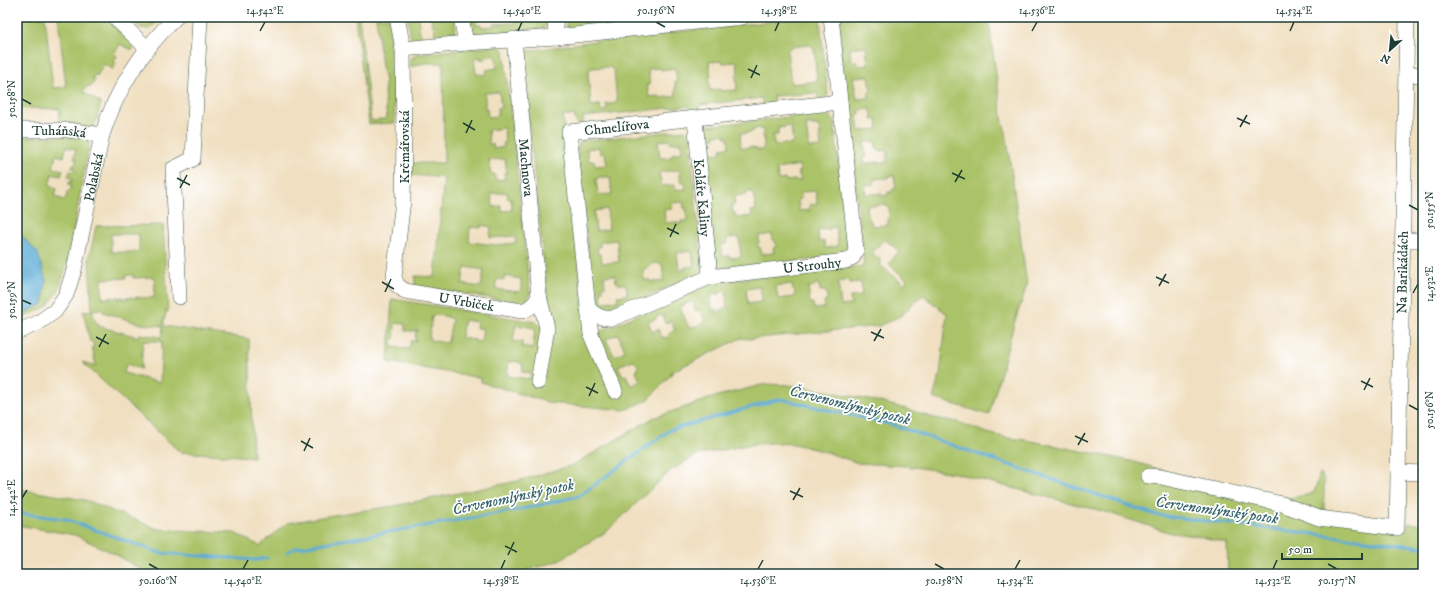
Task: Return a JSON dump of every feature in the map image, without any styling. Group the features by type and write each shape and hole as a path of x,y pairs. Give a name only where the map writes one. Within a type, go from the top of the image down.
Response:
{"street":[{"path":"114,17 147,48"},
{"name":"Polabská","path":"17,332 38,323 54,311 66,295 74,270 102,135 111,109 147,48 176,17"},
{"path":"179,297 173,169 193,158 200,17"},
{"name":"Krčmářovská","path":"394,277 403,200 404,136 403,50 397,17"},
{"path":"461,17 466,43"},
{"path":"555,17 556,37"},
{"path":"403,50 466,43 556,37 742,17"},
{"name":"U Strouhy","path":"588,308 600,317 607,319 614,318 710,277 846,261 853,257 856,250 831,17"},
{"name":"Na Barikádách","path":"1148,476 1161,477 1282,504 1319,518 1397,528 1407,17"},
{"name":"Machnova","path":"514,39 539,296 547,328 538,382"},
{"path":"1406,74 1423,75"},
{"name":"Chmelířova","path":"588,308 569,132 840,102"},
{"name":"Koláře Kaliny","path":"695,119 710,277"},
{"name":"Tuháňská","path":"17,130 68,130 102,135"},
{"path":"1402,240 1423,240"},
{"name":"U Vrbiček","path":"394,277 397,285 405,291 522,311 536,304 539,296"},
{"path":"588,308 592,335 615,390"},
{"path":"1398,472 1423,473"}],"green space":[{"path":"17,17 45,17 53,88 66,87 58,17 107,17 135,44 132,50 120,44 114,54 117,56 114,61 116,63 113,69 104,64 97,76 94,75 92,78 95,80 90,88 87,86 83,92 101,103 93,131 58,127 60,109 17,108"},
{"path":"128,17 162,17 149,29 140,28"},
{"path":"355,17 359,17 371,121 387,119 384,93 385,82 376,17 389,17 395,123 369,124"},
{"path":"408,17 418,17 422,40 435,38 434,25 432,25 431,17 454,17 456,29 455,34 451,39 411,42"},
{"path":"464,17 475,17 476,25 481,25 482,27 494,26 494,24 517,23 517,21 534,21 534,17 547,17 547,22 545,27 539,30 473,36 467,32"},
{"path":"566,17 573,17 573,19 596,17 693,17 567,30"},
{"path":"818,17 820,21 828,95 819,100 817,93 773,96 774,105 763,106 762,98 699,105 699,113 690,114 689,106 583,117 584,126 579,125 576,122 574,115 563,116 586,334 615,399 620,396 596,338 599,332 711,282 864,266 840,42 841,24 839,17 988,17 1003,123 1006,132 1027,285 1014,324 989,415 933,398 940,375 947,314 923,295 902,315 879,326 748,339 741,338 669,373 674,371 648,400 625,410 550,403 481,382 481,378 388,362 392,299 536,322 541,327 550,324 522,56 527,51 595,41","holes":["809,45 814,48 817,81 791,84 787,51 791,47","866,46 868,65 858,66 857,61 851,61 850,48","709,62 737,62 737,90 721,91 720,89 710,91 709,78 711,77","609,67 614,70 617,103 606,104 607,110 601,111 600,105 591,106 588,73 591,68","661,68 661,70 675,68 677,81 675,82 676,96 660,98 659,96 649,97 647,84 650,84 648,69","869,76 871,90 869,91 869,98 857,99 853,77","871,109 872,119 877,119 878,129 859,131 857,116 860,115 859,110","876,141 876,147 881,151 887,150 887,162 864,163 864,157 867,157 864,144 866,142","894,175 896,188 893,189 892,192 888,192 888,195 881,196 881,193 866,195 865,185 874,184 874,179 888,178 888,176","886,204 889,208 890,215 888,217 888,225 872,226 871,221 869,221 867,206","884,239 899,251 889,264 907,280 904,284 880,265 882,261 872,253","850,280 850,283 860,282 862,287 861,296 850,297 851,305 841,306 838,282","792,284 795,292 794,297 778,299 776,286","815,284 818,284 820,291 826,291 827,301 824,302 825,308 814,309 813,303 810,303 808,287 814,287","760,287 760,292 762,294 761,302 748,304 746,289","726,291 727,308 723,309 723,311 717,312 717,309 712,310 711,295 720,294 720,292","692,301 696,311 700,310 705,321 695,327 689,328 680,307","658,315 663,316 666,323 671,321 675,330 671,332 667,338 662,337 658,329 652,332 648,322 656,319","432,316 445,316 452,319 448,342 446,343 430,340","464,320 477,322 476,328 483,329 481,342 461,338","395,323 405,324 405,331 415,331 416,329 419,331 416,331 415,340 417,341 411,341 409,349 392,347","516,325 535,328 533,349 522,347 522,342 513,341","618,334 625,351 614,356 606,339","633,360 638,365 638,370 636,371 640,381 631,386 626,375 623,376 618,366","509,361 515,361 523,364 522,372 531,373 530,379 507,376"]},
{"path":"496,46 502,48 504,51 530,294 527,301 521,303 415,286 415,276 435,277 444,178 411,175 411,163 444,163 443,63 424,63 410,67 410,59 417,54","holes":["496,56 497,68 486,70 487,73 485,75 476,74 474,58 480,57 480,59 485,59 485,57","499,92 501,107 497,108 498,116 488,117 487,109 485,109 485,93","504,128 504,147 494,149 493,144 489,144 488,130","505,159 507,173 504,173 505,179 495,180 495,174 491,174 489,160","507,192 508,199 511,198 512,210 502,211 501,206 493,207 491,194","481,225 491,227 490,238 515,236 516,243 496,245 469,242 470,227 481,228","465,267 484,270 481,287 462,284","505,276 521,279 521,289 519,292 495,289 497,279 504,280"]},
{"path":"828,113 834,121 847,245 843,254 829,258 722,268 717,265 713,259 702,130 705,126","holes":["806,125 819,126 821,147 809,148","786,126 791,127 793,143 788,145 774,145 773,135 778,135 778,128","757,128 763,130 764,147 761,150 753,147 741,148 740,134 752,132 751,131","725,134 725,137 728,137 729,147 721,148 721,153 712,154 710,139 715,138 715,135","799,165 800,172 798,173 801,179 799,181 786,181 785,179 778,180 777,169","816,191 817,204 809,205 810,210 799,211 798,200 801,199 801,192","746,192 753,192 756,210 751,211 752,216 736,218 735,213 733,213 732,205 735,204 734,196 746,195","835,227 838,246 825,248 824,241 819,242 818,230","772,234 772,240 775,240 776,247 773,248 774,253 761,254 760,247 758,247 757,243 759,243 759,236","739,237 741,257 730,258 730,256 723,256 721,244 726,244 727,238"]},
{"path":"685,130 690,138 702,268 699,274 610,313 598,310 594,304 577,147 581,141","holes":["670,140 671,143 681,142 682,152 672,154 672,157 660,158 658,141","599,147 600,154 605,153 607,165 595,166 594,161 589,161 587,149","678,170 680,172 680,182 685,182 686,189 675,190 675,185 662,186 659,174 661,172","600,177 610,177 612,194 598,195 596,179","683,202 684,208 686,208 687,221 681,221 681,224 677,224 677,222 665,223 664,210 672,209 672,203","607,209 609,229 596,231 594,211","617,240 619,262 602,263 601,254 598,254 597,247 600,247 600,242","692,251 694,266 685,267 685,269 679,270 677,253","653,263 662,264 664,281 651,282 650,280 644,280 643,269 649,268 649,266","615,275 616,282 619,284 626,284 627,295 617,296 618,301 602,302 602,287 605,286 604,276"]},
{"path":"66,136 90,140 67,265 58,292 46,307 17,320 17,316 43,304 24,238 17,235 17,162 23,161 23,166 26,165 23,137","holes":["66,147 76,149 74,159 77,159 72,168 75,168 74,172 70,171 68,177 72,178 72,182 69,182 69,185 71,186 70,191 68,191 65,200 55,197 57,188 49,186 52,174 61,176 63,170 53,168 56,155 64,157"]},
{"path":"163,225 168,312 164,311 166,312 165,319 163,319 164,326 197,331 197,333 199,331 202,332 202,334 204,332 249,339 253,457 180,452 82,362 96,366 92,347 94,346 92,341 90,341 83,311 92,310 89,259 96,226","holes":["111,234 139,234 139,252 111,252","126,275 133,275 133,278 155,277 154,298 135,297 134,299 133,297 130,297 130,299 128,299 128,297 126,297 126,299 124,299 121,297 121,299 119,299 119,297 116,297 114,299 113,297 110,297 110,299 108,299 108,297 104,299 104,297 102,297 102,279 126,278","102,309 103,312 141,324 163,326 162,337 139,334 138,337 98,326 99,324 96,323 92,310","143,341 162,341 160,383 124,373 126,364 141,369"]},
{"path":"766,384 789,385 880,402 934,418 958,422 987,433 1008,438 1026,440 1131,461 1238,492 1287,498 1306,495 1313,493 1315,490 1320,473 1324,479 1324,512 1396,529 1407,530 1408,523 1423,525 1423,574 1228,574 1227,543 1198,536 1171,533 1109,513 955,473 906,466 858,463 826,452 794,444 770,443 747,445 697,455 670,471 606,532 557,561 516,574 279,574 275,572 255,574 149,574 115,554 75,535 17,525 17,489 85,500 158,529 234,533 260,546 287,523 394,506 518,481 573,465 653,418 718,396"}],"water":[{"path":"17,235 24,238 38,253 46,281 43,304 17,316"}],"waterway":[{"name":"Červenomlýnský potok","path":"287,552 295,548 518,510 579,496 670,430 780,399 890,424 1156,515 1423,547"},
{"name":"Červenomlýnský potok","path":"17,513 65,519 160,553 256,560 267,558"}]}
